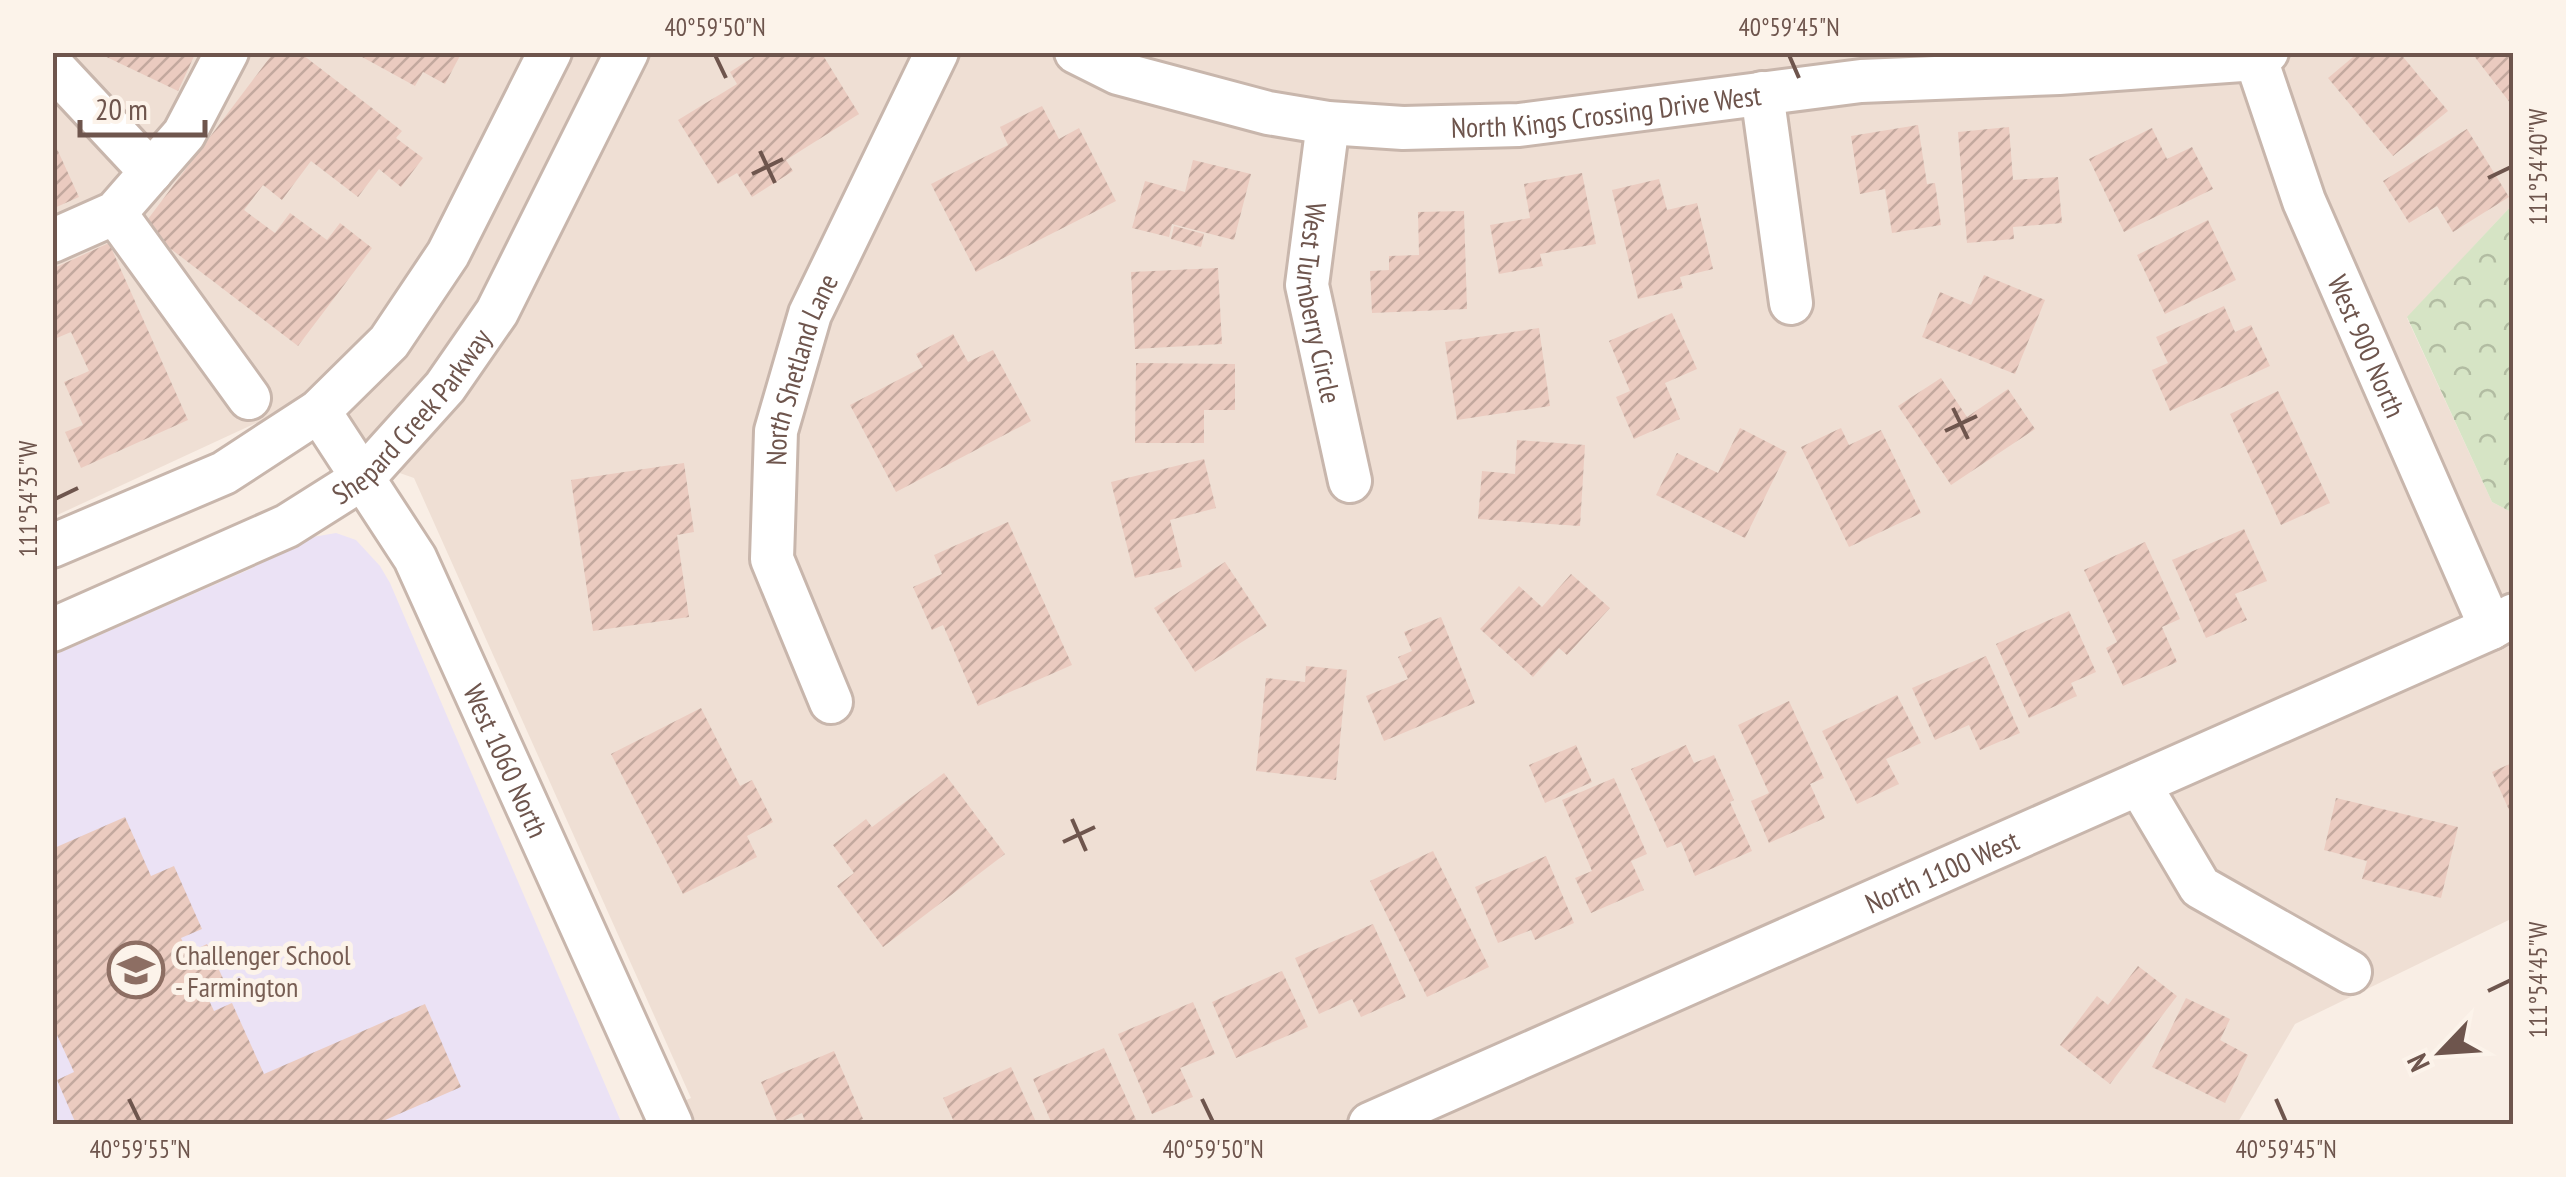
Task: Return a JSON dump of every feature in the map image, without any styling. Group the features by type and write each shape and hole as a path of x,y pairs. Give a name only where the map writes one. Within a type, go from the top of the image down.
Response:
{"street":[{"path":"52,240 115,212 184,134 226,52"},
{"path":"52,546 224,473 319,411 388,342 448,254 550,52"},
{"name":"Shepard Creek Parkway","path":"52,630 287,526 363,478 446,387 497,312 626,52"},
{"name":"North Shetland Lane","path":"831,702 772,559 776,432 810,314 937,52"},
{"name":"North Kings Crossing Drive West","path":"1076,52 1118,73 1268,113 1328,123 1404,128 1519,125 1861,80 2059,73 2261,56"},
{"name":"West 900 North","path":"2261,56 2304,201 2502,622"},
{"path":"52,66 151,172"},
{"path":"1762,93 1791,303"},
{"name":"West Turnberry Circle","path":"1328,123 1306,285 1350,480"},
{"path":"115,212 249,398"},
{"name":"West 1060 North","path":"319,411 415,558 671,1124"},
{"name":"North 1100 West","path":"1370,1124 2502,622"},
{"path":"2139,784 2200,887 2350,972"}],"shaded area":[{"path":"52,53 2513,53 2513,204 2407,318 2492,502 2513,513 2513,918 2295,1024 2237,1124 632,1124 691,1098 414,478 256,423 53,517"},
{"path":"336,533 356,540 390,583 622,1124 53,1124 52,656 248,570 307,538"}],"green space":[{"path":"2513,204 2513,513 2492,502 2407,317"}],"building":[{"path":"96,52 196,52 178,91"},
{"path":"274,52 299,52 402,131 396,138 423,158 401,187 379,169 358,197 311,161 282,200 263,185 244,210 275,233 290,213 327,240 340,223 372,248 298,346 142,227"},
{"path":"353,52 462,52 445,84 423,72 415,86"},
{"path":"761,52 821,52 859,114 786,160 793,171 752,197 737,173 718,184 678,120 737,84 730,72"},
{"path":"2359,52 2399,52 2448,111 2393,156 2328,78"},
{"path":"2471,52 2514,52 2514,108"},
{"path":"1042,106 1059,139 1079,128 1116,201 976,272 931,184 1008,145 1000,127"},
{"path":"1918,125 1927,184 1935,183 1941,225 1892,233 1885,189 1860,194 1851,136"},
{"path":"2009,127 2013,180 2058,177 2062,223 2013,227 2014,239 1967,243 1958,132"},
{"path":"2152,128 2167,159 2192,147 2213,189 2124,232 2089,159"},
{"path":"2467,129 2509,197 2453,232 2437,206 2409,223 2383,181"},
{"path":"52,138 79,197 52,209"},
{"path":"1193,160 1251,174 1234,240 1172,224 1169,237 1132,228 1145,181 1185,192"},
{"path":"1582,173 1596,244 1540,254 1543,266 1499,274 1490,225 1530,218 1524,184"},
{"path":"1659,179 1667,210 1697,203 1713,269 1680,277 1683,288 1638,299 1612,190"},
{"path":"1464,211 1467,309 1372,313 1370,271 1389,270 1389,256 1419,255 1418,212"},
{"path":"2208,220 2236,280 2165,314 2137,255"},
{"path":"1174,226 1204,234 1201,247 1171,239"},
{"path":"109,243 188,420 81,468 65,432 83,425 64,382 89,371 71,332 52,340 52,269"},
{"path":"1218,268 1222,344 1135,349 1131,272"},
{"path":"1984,275 2045,300 2015,374 1922,337 1940,292 1971,305"},
{"path":"2224,306 2235,332 2251,325 2270,366 2170,411 2152,370 2168,363 2156,337"},
{"path":"1672,313 1697,369 1665,383 1680,419 1634,439 1616,397 1630,391 1609,341"},
{"path":"1539,328 1550,406 1457,420 1445,342"},
{"path":"953,334 968,362 993,350 1031,421 896,492 850,405 923,367 916,354"},
{"path":"1136,363 1235,364 1235,410 1204,410 1204,443 1135,443"},
{"path":"1941,378 1967,417 2008,389 2035,429 1951,485 1898,406"},
{"path":"2278,391 2330,503 2281,525 2230,414"},
{"path":"1740,428 1787,452 1745,538 1656,495 1677,453 1718,473"},
{"path":"1841,428 1849,445 1881,430 1921,513 1849,547 1801,447"},
{"path":"1517,440 1585,445 1580,526 1478,519 1482,471 1515,474"},
{"path":"1204,459 1216,508 1170,520 1182,567 1135,578 1111,482"},
{"path":"684,463 694,532 677,535 689,617 593,631 571,480"},
{"path":"1008,522 1072,665 978,706 943,625 932,630 913,587 942,574 934,555"},
{"path":"2244,529 2267,581 2235,594 2247,620 2206,638 2172,560"},
{"path":"2145,542 2180,619 2162,627 2177,662 2123,686 2106,648 2117,642 2084,570"},
{"path":"1225,562 1267,626 1195,672 1154,608"},
{"path":"1571,574 1610,608 1567,655 1559,648 1533,677 1480,629 1519,586 1542,607"},
{"path":"2069,611 2096,672 2071,683 2077,696 2029,718 1996,644"},
{"path":"1441,617 1475,703 1384,741 1366,696 1408,679 1398,657 1412,651 1404,632"},
{"path":"1986,656 2020,733 1980,750 1969,725 1935,740 1912,688"},
{"path":"1306,666 1347,670 1336,780 1256,771 1266,678 1305,682"},
{"path":"1897,695 1921,743 1886,759 1899,784 1857,804 1822,731"},
{"path":"1789,701 1824,778 1810,784 1825,818 1769,843 1751,801 1769,793 1738,725"},
{"path":"701,708 740,786 752,780 773,822 747,836 757,857 683,894 611,754"},
{"path":"1576,745 1592,782 1545,803 1529,765"},
{"path":"1686,745 1694,763 1714,755 1752,851 1695,876 1681,842 1667,848 1631,769"},
{"path":"2514,762 2514,821 2492,772"},
{"path":"944,773 1005,854 883,947 837,886 854,873 833,845 866,819 872,827"},
{"path":"1614,778 1647,854 1631,861 1644,890 1591,913 1575,878 1592,871 1562,800"},
{"path":"2336,798 2458,827 2441,898 2362,879 2367,861 2324,850"},
{"name":"Challenger School - Farmington","path":"125,817 151,876 174,866 202,929 181,938 188,953 207,944 227,987 207,996 214,1011 232,1003 264,1074 425,1004 461,1087 376,1124 76,1124 57,1080 74,1072 52,1024 52,849"},
{"path":"1433,851 1489,967 1427,997 1370,881"},
{"path":"1546,856 1574,923 1535,940 1531,930 1498,943 1475,887"},
{"path":"1373,924 1406,997 1361,1017 1352,999 1319,1014 1295,958"},
{"path":"2138,966 2177,996 2110,1084 2060,1045 2097,996 2108,1005"},
{"path":"1282,971 1308,1027 1236,1058 1212,1002"},
{"path":"2186,998 2230,1019 2220,1040 2248,1055 2225,1103 2152,1067"},
{"path":"1193,1002 1215,1054 1180,1068 1193,1097 1152,1114 1118,1034"},
{"path":"1104,1048 1138,1124 1052,1124 1033,1079"},
{"path":"834,1051 863,1119 850,1124 806,1124 802,1113 778,1123 761,1082"},
{"path":"1011,1067 1037,1124 955,1124 943,1098"}],"place":[{"name":"Challenger School - Farmington","path":"136,970"}]}
